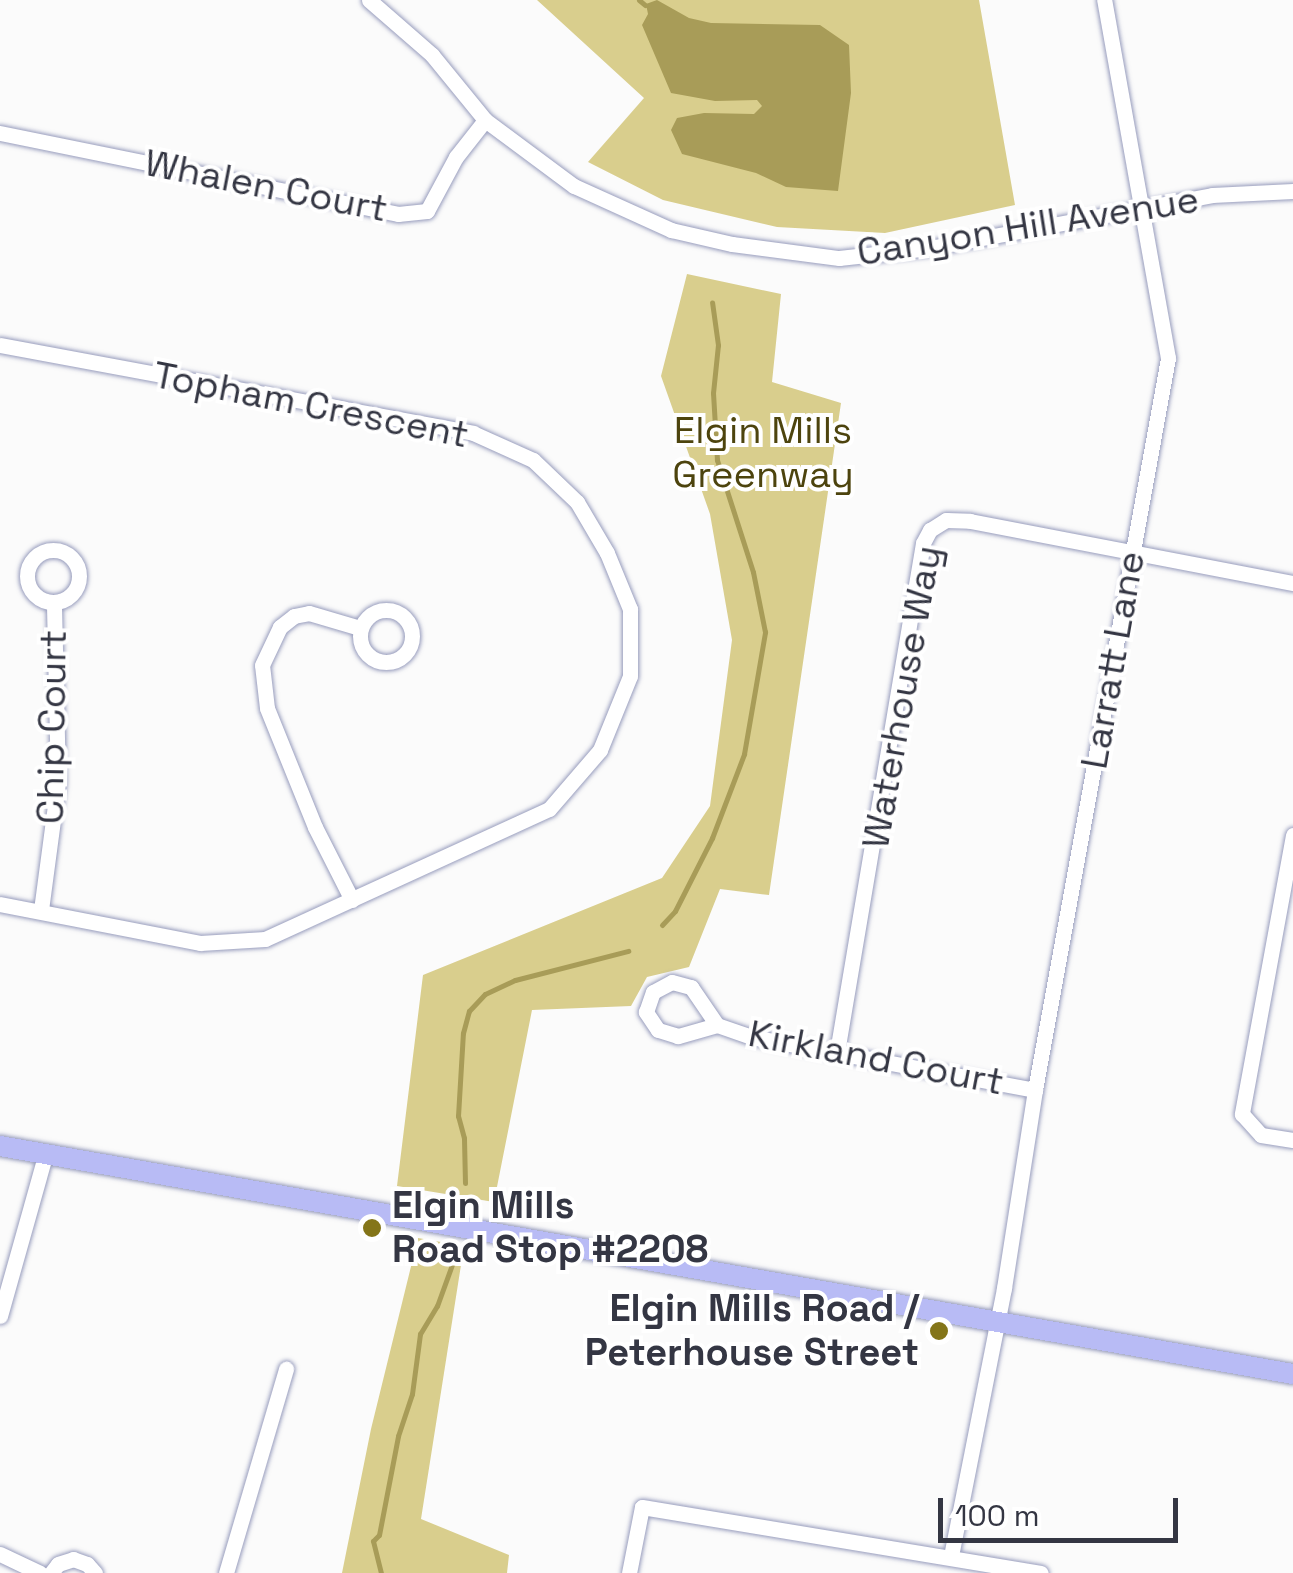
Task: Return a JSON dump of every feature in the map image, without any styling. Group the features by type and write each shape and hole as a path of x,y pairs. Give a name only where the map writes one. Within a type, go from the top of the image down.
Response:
{"main road":[{"path":"0,1146 1293,1374"}],"street":[{"name":"Canyon Hill Avenue","path":"369,0 432,54 485,120 574,186 671,230 732,244 840,258 928,248 1212,195 1293,190"},
{"name":"Larratt Lane","path":"951,1556 1168,358 1104,0"},
{"name":"Whalen Court","path":"0,133 398,214 427,211 456,157 485,120"},
{"name":"Topham Crescent","path":"0,345 472,432 533,460 577,502 607,553 630,609 630,676 600,750 549,809 265,939 200,943 0,904"},
{"name":"Waterhouse Way","path":"837,1052 924,543 930,530 946,520 970,521 1293,582"},
{"name":"Chip Court","path":"41,910 58,782 54,602"},
{"path":"352,900 314,827 267,708 262,664 274,637 294,616 309,613 360,628"},
{"path":"1293,834 1242,1114 1262,1135 1293,1140"},
{"path":"1276,922 1293,926"},
{"name":"Kirkland Court","path":"717,1025 678,1036 658,1030 646,1012 653,992 672,982 691,987 717,1025 752,1038 1035,1090"},
{"path":"0,1316 45,1156"},
{"path":"226,1573 286,1369"},
{"path":"628,1573 642,1508 1041,1573"},
{"path":"0,1554 40,1573"},
{"path":"50,1573 58,1564 73,1559 87,1564 95,1573"}],"green space":[{"path":"537,0 979,0 1015,205 885,233 777,227 663,200 588,162 644,98"},
{"name":"Elgin Mills Greenway","path":"687,274 781,294 772,382 841,403 769,895 720,889 689,967 647,977 631,1006 532,1010 494,1202 397,1186 423,975 662,878 710,806 732,640 710,514 661,376"},
{"path":"418,1238 464,1246 421,1519 509,1555 507,1573 342,1573 371,1429"}],"shaded area":[{"path":"657,0 689,18 711,23 820,25 849,45 851,93 838,191 786,187 756,173 682,154 671,130 677,118 704,113 754,114 762,106 757,100 715,101 671,93 642,25 648,14 646,4"}],"waterway":[{"path":"639,0 645,5"},
{"path":"662,925 675,911 712,838 744,754 765,632 753,572 717,460 713,393 718,345 712,302"},
{"path":"465,1183 464,1138 458,1116 463,1033 469,1011 485,994 515,980 628,951"},
{"path":"381,1573 373,1541 379,1535 398,1436 412,1394 420,1334 437,1306 454,1259"}],"place":[{"name":"Elgin Mills Road Stop #2208","path":"372,1228"},
{"name":"Elgin Mills Road / Peterhouse Street","path":"939,1331"}]}
